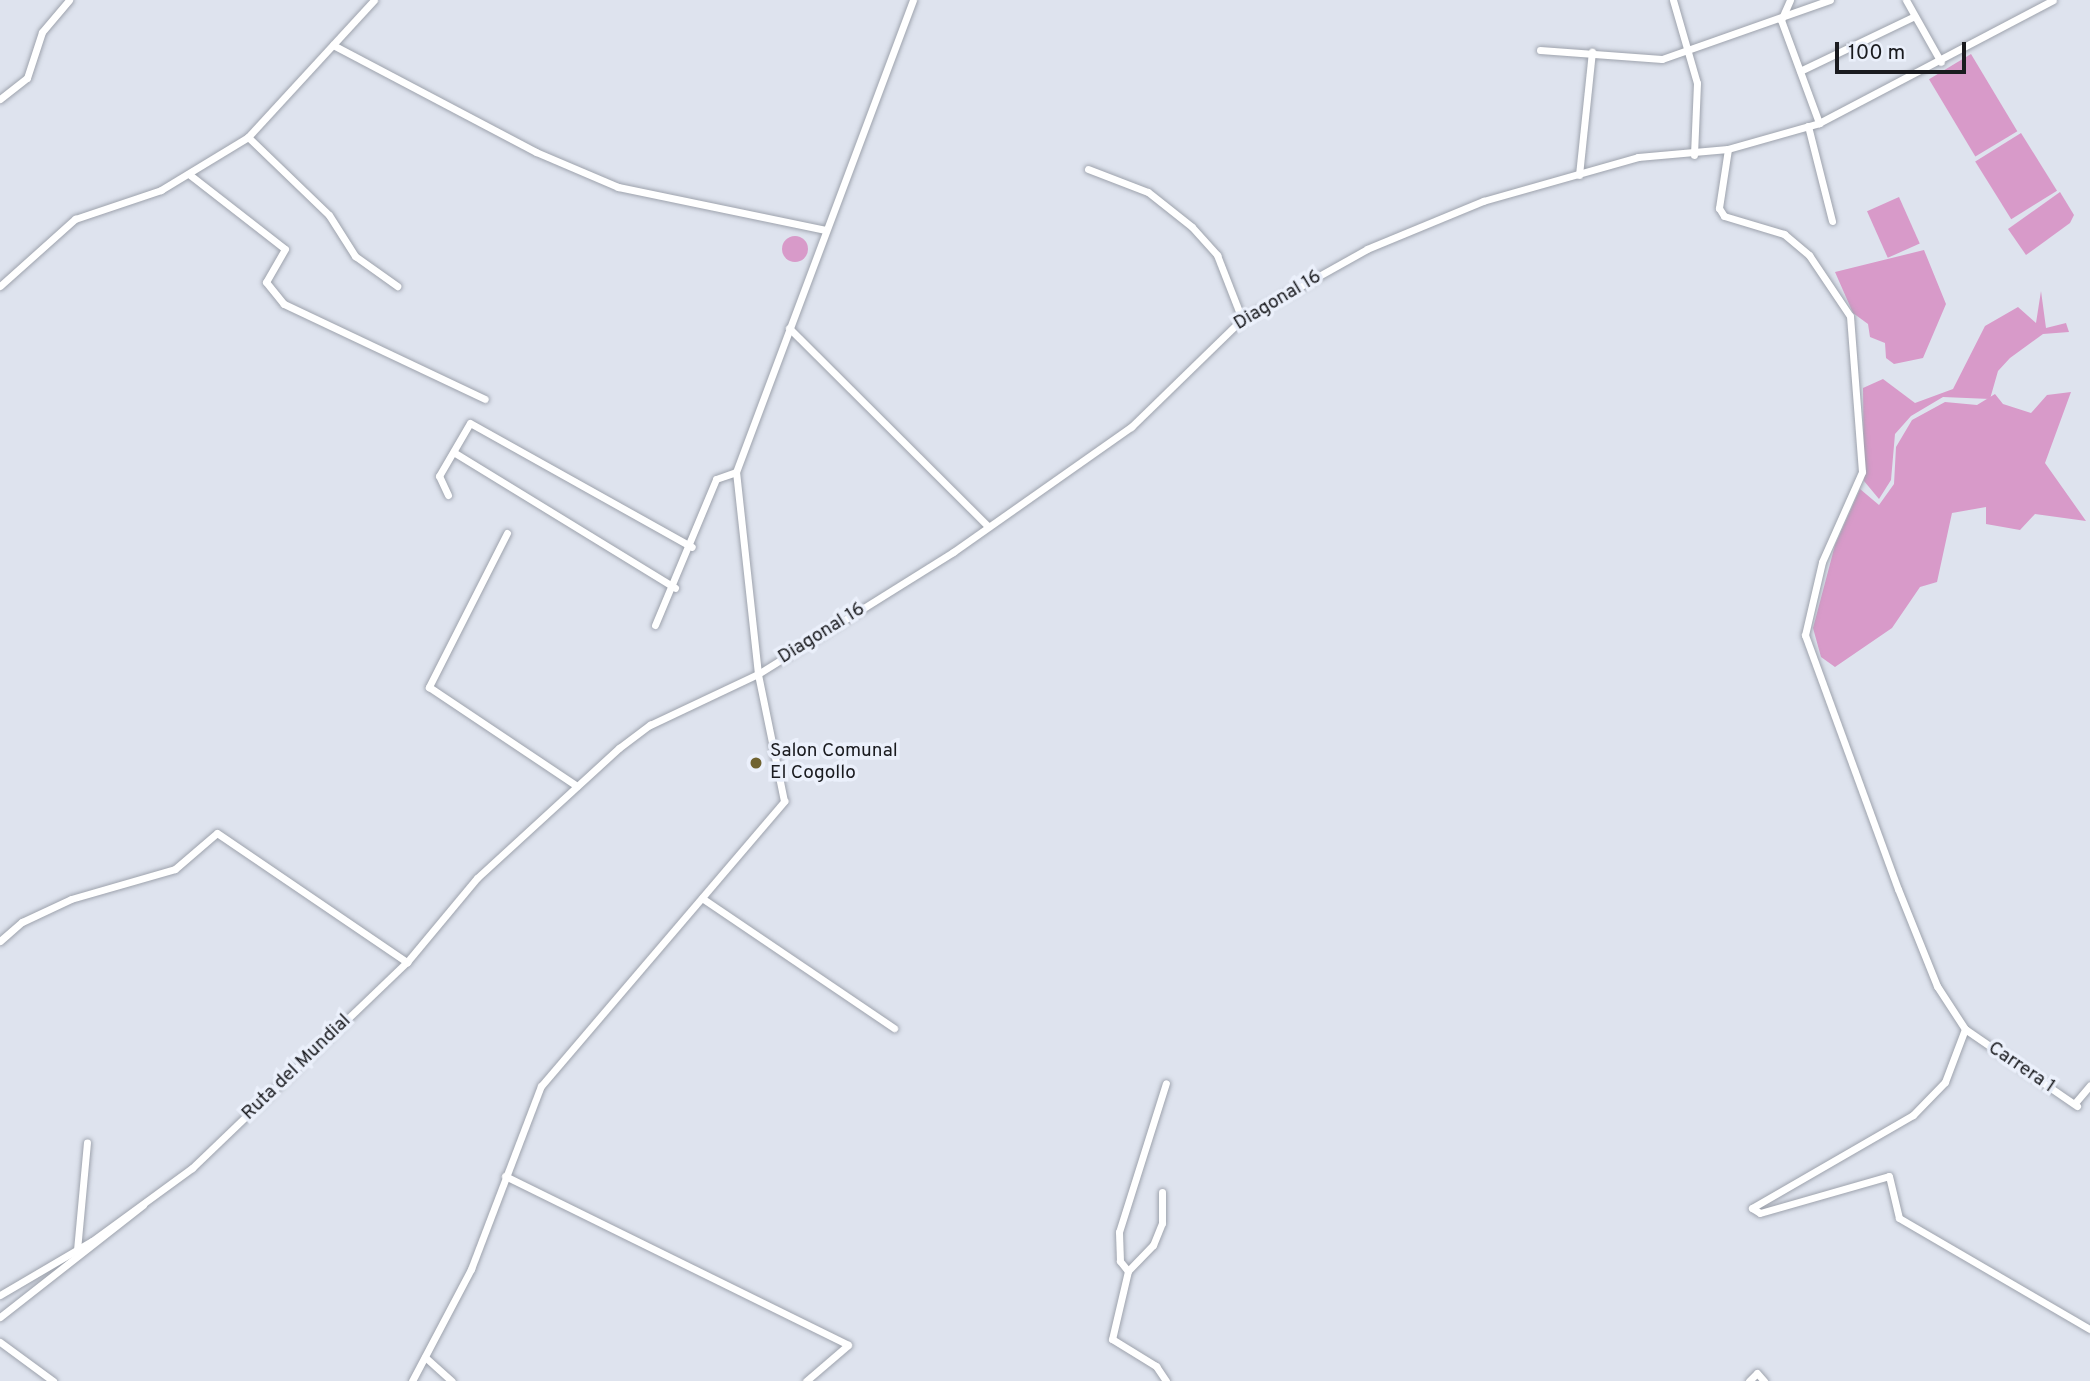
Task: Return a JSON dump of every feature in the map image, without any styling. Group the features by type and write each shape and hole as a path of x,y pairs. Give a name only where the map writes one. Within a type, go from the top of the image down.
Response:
{"street":[{"path":"0,99 27,78 42,32 69,0"},
{"path":"0,286 75,219 190,175 248,137 374,0"},
{"path":"412,1381 471,1269 541,1086 785,801 758,674 736,472 913,0"},
{"path":"1673,0 1697,83 1694,155"},
{"path":"1790,0 1781,20 1819,122"},
{"path":"1540,50 1662,59 1781,20 1830,0"},
{"path":"1906,0 1941,62"},
{"name":"Diagonal 16","path":"560,802 650,724 758,674 988,526 1131,427 1242,319 1367,249 1483,201 1638,157 1694,155 1728,149 1808,126 1941,62 2053,0"},
{"path":"1800,71 1915,16"},
{"path":"332,45 536,152 618,187 825,230"},
{"path":"1579,175 1592,52"},
{"path":"1808,126 1832,221"},
{"path":"248,137 329,215 355,256 397,286"},
{"path":"1728,149 1719,208 1724,216 1784,233 1809,255 1850,316 1863,472 1822,562 1805,635 1898,889 1937,986 1965,1029 1945,1082 1913,1115 1752,1208 1760,1213 1889,1176 1899,1218 2090,1329"},
{"path":"1088,169 1148,192 1192,227 1217,255 1242,319"},
{"path":"190,175 285,249 266,282 284,304 485,399"},
{"path":"0,296 8,281"},
{"path":"789,328 988,526"},
{"path":"448,495 439,476 455,453 470,423 692,547"},
{"path":"455,453 675,588"},
{"path":"655,625 675,588 716,479 736,472"},
{"path":"507,533 429,687 577,786"},
{"name":"Ruta del Mundial","path":"0,1295 77,1250 144,1205 202,1158 407,962 477,878 560,802"},
{"path":"0,941 22,922 71,899 175,869 217,832 407,962"},
{"path":"702,898 894,1028"},
{"name":"Carrera 1","path":"1965,1029 2076,1104 2090,1085"},
{"path":"1128,1271 1120,1261 1119,1232 1166,1083"},
{"path":"77,1250 87,1142"},
{"path":"505,1176 848,1345 806,1381"},
{"path":"1162,1192 1153,1245 1128,1271 1112,1339 1156,1366 1166,1381"},
{"path":"0,1317 136,1217 144,1205"},
{"path":"0,1342 53,1381"},
{"path":"425,1357 452,1381"},
{"path":"1749,1381 1757,1373 1764,1381"}],"shaded area":[{"path":"1971,54 2017,131 1975,156 1929,79"},
{"path":"2021,133 2057,191 2011,219 1975,162"},
{"path":"2060,192 2074,215 2070,223 2026,255 2008,229"},
{"path":"1899,197 1920,244 1888,258 1867,211"},
{"path":"795,236 804,240 808,249 804,258 795,262 786,258 782,249 786,240"},
{"path":"1924,250 1946,304 1923,358 1894,364 1886,358 1885,343 1870,337 1868,324 1853,313 1835,272"},
{"path":"2041,291 2046,328 2066,323 2069,332 2043,334 2010,358 1998,371 1990,399 1943,397 1911,416 1895,434 1891,480 1879,499 1864,481 1863,388 1883,379 1915,403 1953,389 1985,326 2018,307 2036,323"},
{"path":"2071,392 2045,463 2086,521 2035,514 2020,530 1986,524 1986,507 1952,513 1937,582 1920,587 1892,628 1835,667 1821,657 1813,628 1835,545 1860,489 1879,505 1894,484 1896,447 1912,420 1945,402 1977,405 1995,394 2003,404 2031,413 2047,395"}],"place":[{"name":"Salon Comunal El Cogollo","path":"756,763"}]}
